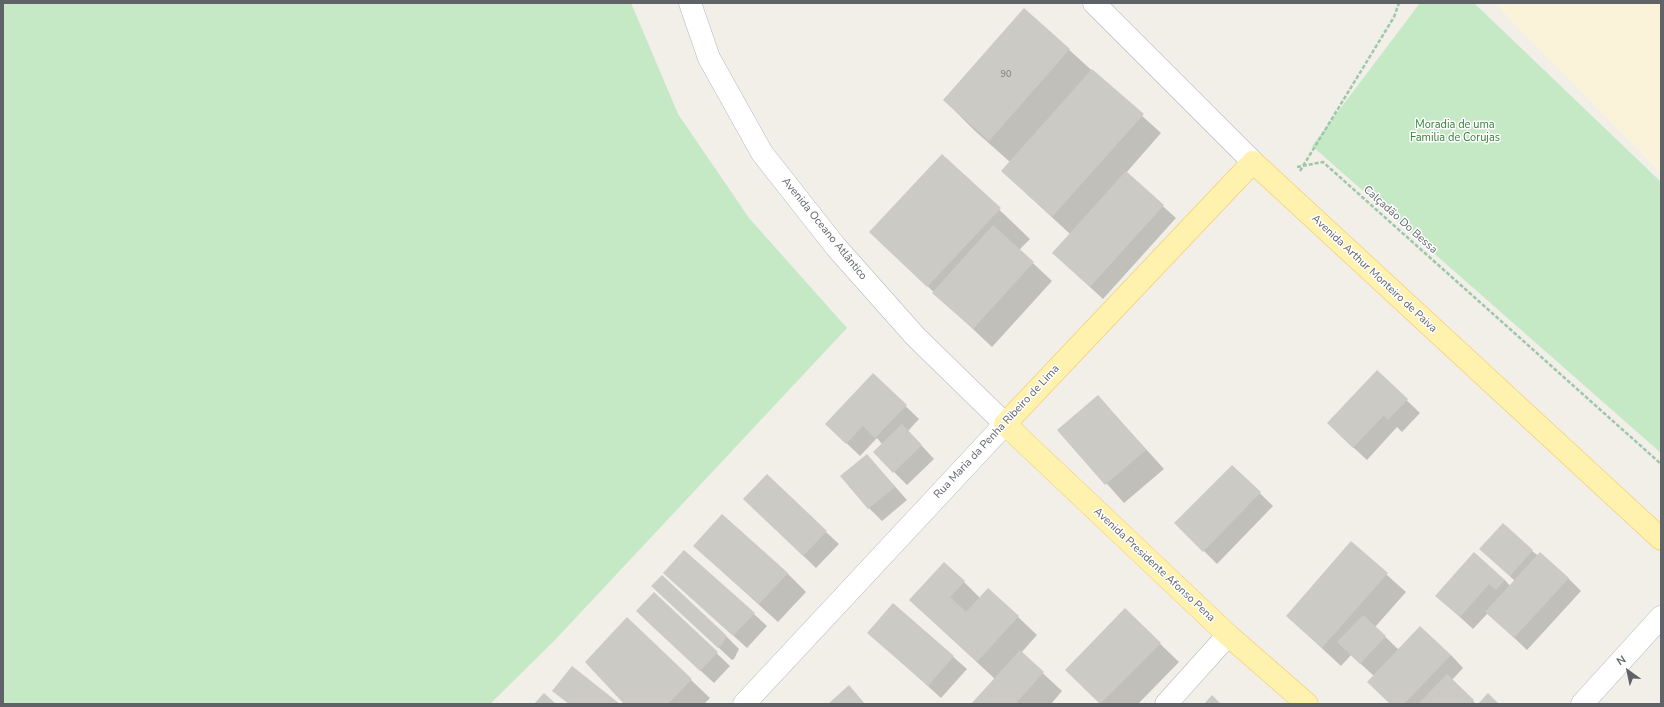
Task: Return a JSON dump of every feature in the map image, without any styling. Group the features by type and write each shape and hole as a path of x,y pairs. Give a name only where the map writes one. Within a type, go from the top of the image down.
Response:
{"main road":[{"name":"Rua Maria da Penha Ribeiro de Lima","path":"1005,424 1253,162"},
{"name":"Avenida Arthur Monteiro de Paiva","path":"1253,162 1661,539"},
{"name":"Avenida Presidente Afonso Pena","path":"1005,424 1228,635 1307,704"}],"street":[{"name":"Avenida Oceano Atlântico","path":"690,3 709,58 762,153 836,247 915,336 1005,424"},
{"name":"Avenida Arthur Monteiro de Paiva","path":"1094,3 1253,162"},
{"name":"Rua Maria da Penha Ribeiro de Lima","path":"744,704 1005,424"},
{"path":"1582,704 1661,616"},
{"path":"1166,704 1228,635"}],"path":[{"path":"1286,194 1394,17 1399,3"},
{"name":"Calçadão Do Bessa","path":"1292,164 1295,168 1323,162 1661,464"}],"green space":[{"path":"3,3 631,3 678,114 749,218 847,328 554,641 490,704 3,704"},
{"name":"Moradia de uma Familia de Corujas","path":"1420,3 1474,3 1661,182 1661,453 1312,146"}],"sand":[{"path":"1495,3 1661,3 1661,173 1518,28"}],"building":[{"path":"1024,8 1070,49 989,141 943,100"},
{"path":"1092,69 1144,114 1052,217 1001,171"},
{"path":"942,154 1001,208 927,287 869,232"},
{"path":"1126,171 1164,205 1090,287 1052,253"},
{"path":"993,225 1034,262 973,329 932,293"},
{"path":"1377,370 1408,399 1388,420 1384,415 1353,448 1327,423"},
{"path":"873,373 907,405 875,438 863,426 846,444 825,424"},
{"path":"1098,395 1146,450 1105,485 1057,430"},
{"path":"902,424 922,445 893,473 873,452"},
{"path":"867,454 895,487 868,509 840,476"},
{"path":"1232,465 1261,492 1203,552 1174,523"},
{"path":"767,474 827,531 803,556 743,499"},
{"path":"722,514 788,573 759,604 693,546"},
{"path":"1503,523 1533,550 1510,576 1479,549"},
{"path":"1351,541 1388,573 1322,648 1286,616"},
{"path":"684,550 755,613 733,636 663,573"},
{"path":"1474,552 1505,580 1496,590 1489,584 1460,617 1435,596"},
{"path":"1540,552 1569,578 1514,638 1485,612"},
{"path":"944,562 965,581 950,597 966,612 988,588 1019,616 977,662 909,600"},
{"path":"662,575 727,636 721,646 718,648 651,586"},
{"path":"654,592 718,652 700,671 636,611"},
{"path":"893,603 954,656 928,686 867,633"},
{"path":"1125,608 1161,643 1100,704 1065,670"},
{"path":"1363,615 1386,636 1360,664 1337,642"},
{"path":"627,617 692,679 668,704 624,704 585,662"},
{"path":"1420,626 1451,655 1404,704 1390,704 1367,682"},
{"path":"1020,650 1044,672 1017,702 1019,704 971,704"},
{"path":"572,666 620,704 569,704 552,691"},
{"path":"1447,674 1474,700 1470,704 1418,704"},
{"path":"849,685 865,704 828,704"},
{"path":"544,693 556,704 534,704"},
{"path":"1488,693 1499,704 1478,704"},
{"path":"1212,695 1221,704 1204,704"}]}
